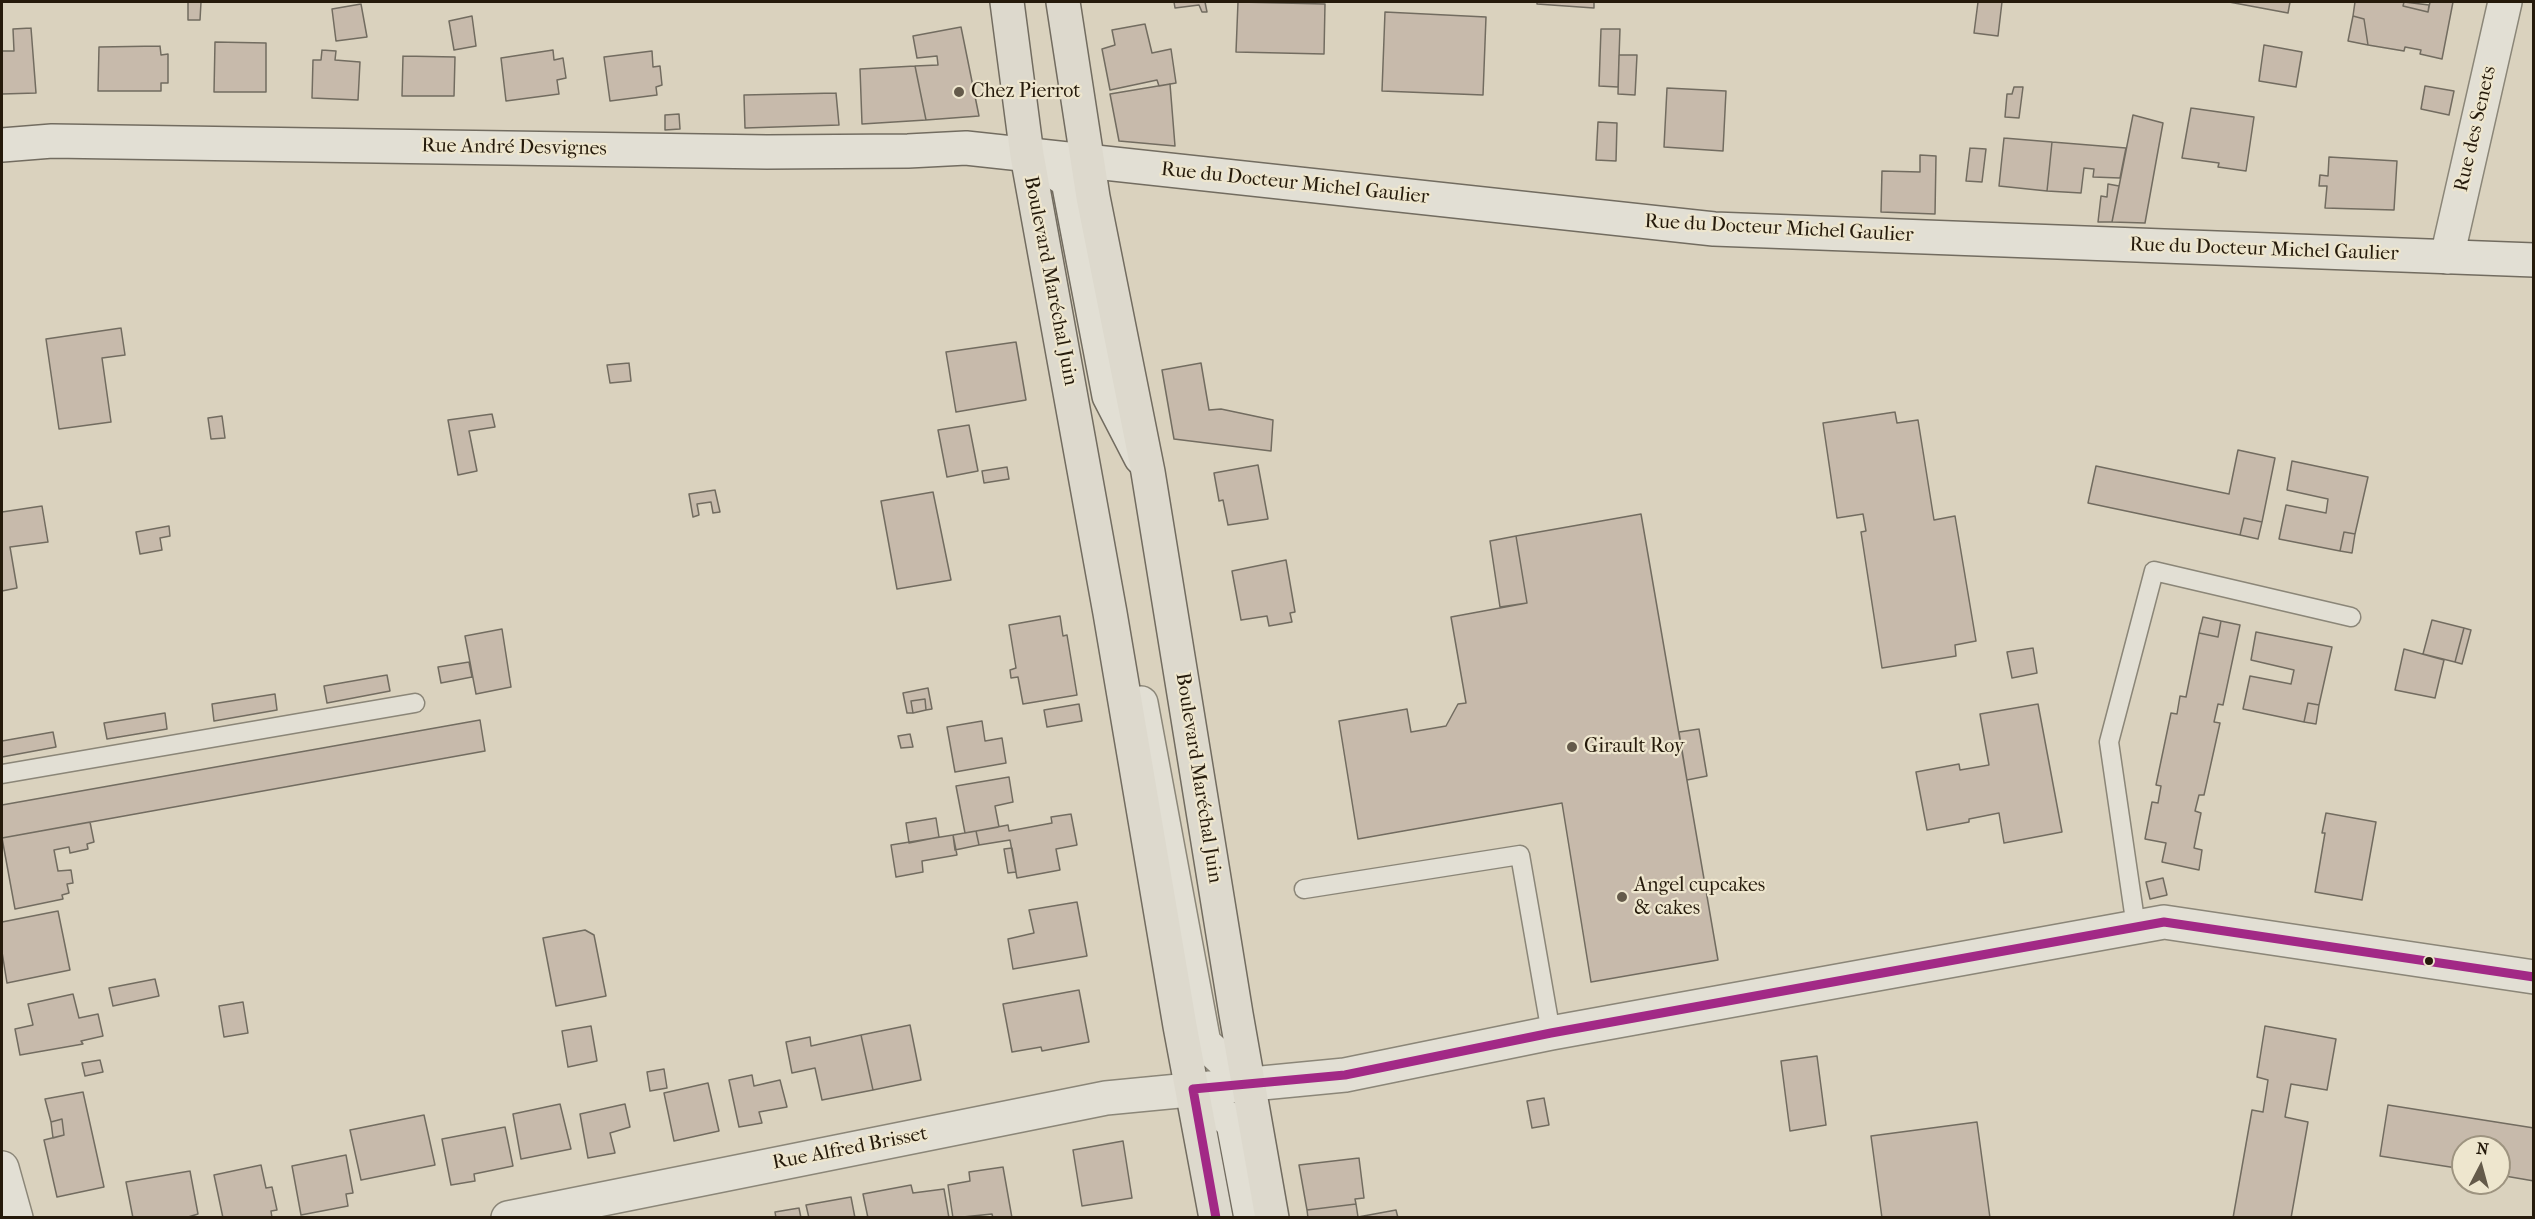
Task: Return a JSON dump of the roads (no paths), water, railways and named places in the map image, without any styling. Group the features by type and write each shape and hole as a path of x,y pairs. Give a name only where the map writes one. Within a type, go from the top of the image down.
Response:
{"main road":[{"name":"Boulevard Maréchal Juin","path":"1006,2 1027,155 1062,341 1180,1026 1216,1218"},
{"name":"Boulevard Maréchal Juin","path":"1063,2 1083,180 1112,347 1148,472 1236,1014 1272,1218"}],"street":[{"name":"Rue des Senets","path":"2448,257 2505,2"},
{"name":"Rue André Desvignes","path":"2,145 52,141 767,152 966,148 1027,155"},
{"name":"Rue du Docteur Michel Gaulier","path":"1027,155 1083,180 1714,230 2534,261"},
{"name":"Boulevard Maréchal Juin","path":"1110,613 1142,706 1204,1043 1249,1084"},
{"name":"Rue Alfred Brisset","path":"507,1218 1106,1098 1345,1075 1551,1033 2164,922 2529,979"},
{"path":"1193,1089 1233,1123 1251,1218"},
{"path":"2,1168 16,1218"}],"lane":[{"path":"2136,927 2109,742 2154,571 2351,617"},
{"path":"2,774 415,703"},
{"path":"1304,889 1520,855 1551,1033"}],"place":[{"name":"Chez Pierrot","path":"959,92"},
{"name":"Girault Roy","path":"1572,747"},
{"name":"Angel cupcakes & cakes","path":"1622,897"}]}
